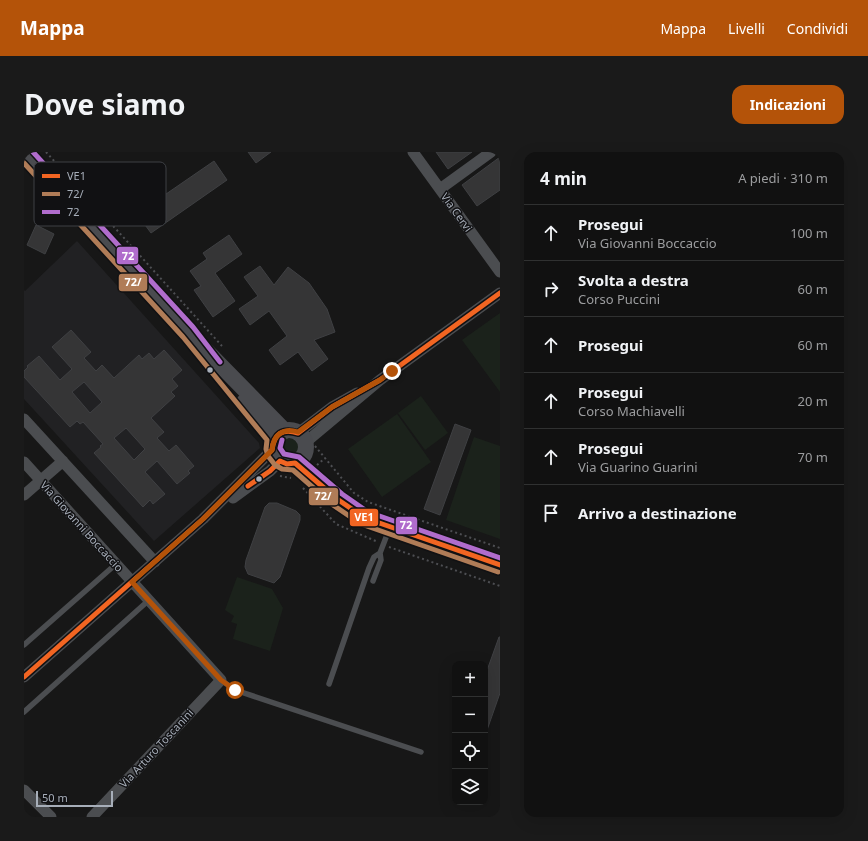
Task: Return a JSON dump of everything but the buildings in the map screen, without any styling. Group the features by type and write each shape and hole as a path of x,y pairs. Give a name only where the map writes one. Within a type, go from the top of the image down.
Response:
{"street":[{"path":"24,152 34,163"},
{"name":"Via Cervi","path":"413,152 500,272"},
{"path":"440,189 491,152"},
{"path":"91,226 188,332 289,447 346,507 360,515 391,527 500,565"},
{"path":"24,677 203,519 289,447 500,293"},
{"path":"24,419 155,562"},
{"path":"24,495 63,461"},
{"name":"Via Giovanni Boccaccio","path":"24,462 221,680"},
{"name":"Via Arturo Toscanini","path":"92,817 221,680"},
{"path":"24,790 51,817"}],"lane":[{"path":"374,580 381,560 380,553 391,527"},
{"path":"329,684 369,568 374,557 380,553"},
{"path":"24,645 116,564"},
{"path":"24,712 149,600"},
{"path":"221,680 235,690 421,752"}],"path":[{"path":"46,152 55,162"},
{"path":"113,226 225,350"},
{"path":"325,458 354,493 368,502 500,548"}],"shaded area":[{"path":"77,241 259,443 260,448 154,541 24,399 24,290 25,291"},
{"path":"500,313 500,392 462,340"},
{"path":"421,396 448,433 425,450 398,413"},
{"path":"397,414 431,462 382,497 348,449"},
{"path":"289,436 297,439 300,447 297,455 289,458 281,455 278,447 281,439"},
{"path":"474,437 500,446 500,539 446,520"},
{"path":"237,577 272,589 283,608 270,651 233,639 237,624 231,622 234,616 225,610"}],"transit line":[{"name":"72","path":"33,152 42,162"},
{"name":"72/","path":"24,163 34,174"},
{"name":"72/","path":"82,226 183,337 267,440 266,449 268,456 275,465 282,469 293,470 333,505 361,524 498,572"},
{"name":"72","path":"101,226 193,327 220,362"},
{"name":"VE1","path":"24,677 203,519 272,450 277,436 287,431 298,433 332,407 380,380 500,293"},
{"name":"72","path":"282,440 280,448 284,454 299,457 342,494 368,512 500,558"},
{"name":"VE1","path":"248,486 270,471 280,461 287,464 295,463 337,499 365,518 500,565"}],"route":[{"path":"235,690 221,680 132,582 203,519 262,461 272,450 272,444 279,434 292,430 298,432 332,407 380,380 392,371"}]}
